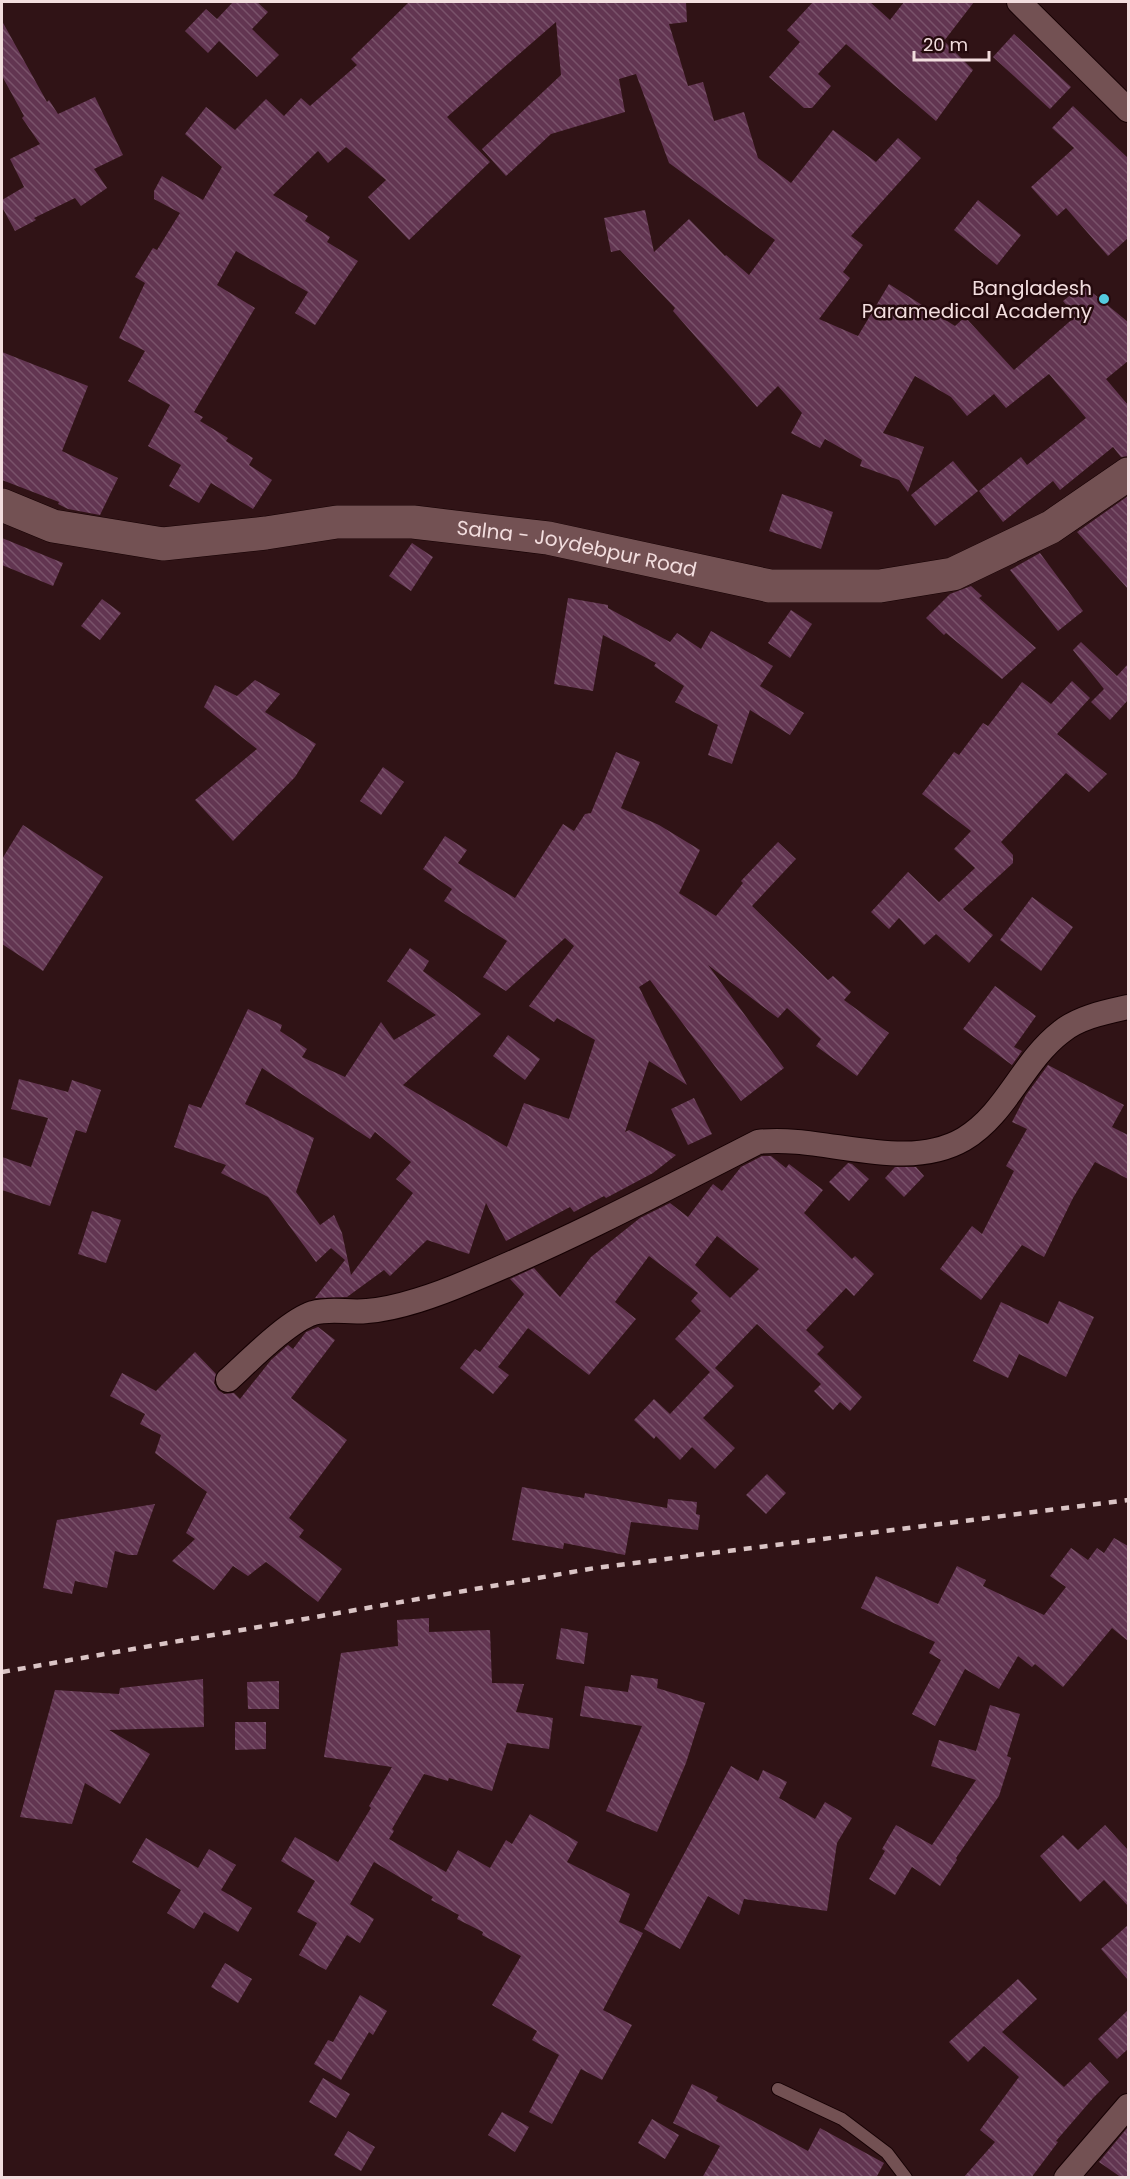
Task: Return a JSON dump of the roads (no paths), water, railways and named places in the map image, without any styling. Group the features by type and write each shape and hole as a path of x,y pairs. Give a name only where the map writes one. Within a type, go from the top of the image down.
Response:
{"main road":[{"name":"Salna - Joydebpur Road","path":"2,505 53,526 163,544 337,522 413,522 548,538 770,586 880,586 953,574 1051,527 1128,474"}],"street":[{"path":"1019,2 1128,110"},
{"path":"228,1380 281,1333 312,1314 340,1309 365,1311 389,1308 466,1282 610,1218 758,1142 779,1139 900,1154 937,1149 963,1139 992,1116 1033,1060 1061,1031 1096,1014 1128,1007"},
{"path":"1066,2178 1128,2106"}],"lane":[{"path":"778,2089 842,2119 887,2153 906,2178"}],"railway":[{"path":"2,1672 595,1568 1128,1500"}],"place":[{"name":"Bangladesh Paramedical Academy","path":"1104,299"}]}
